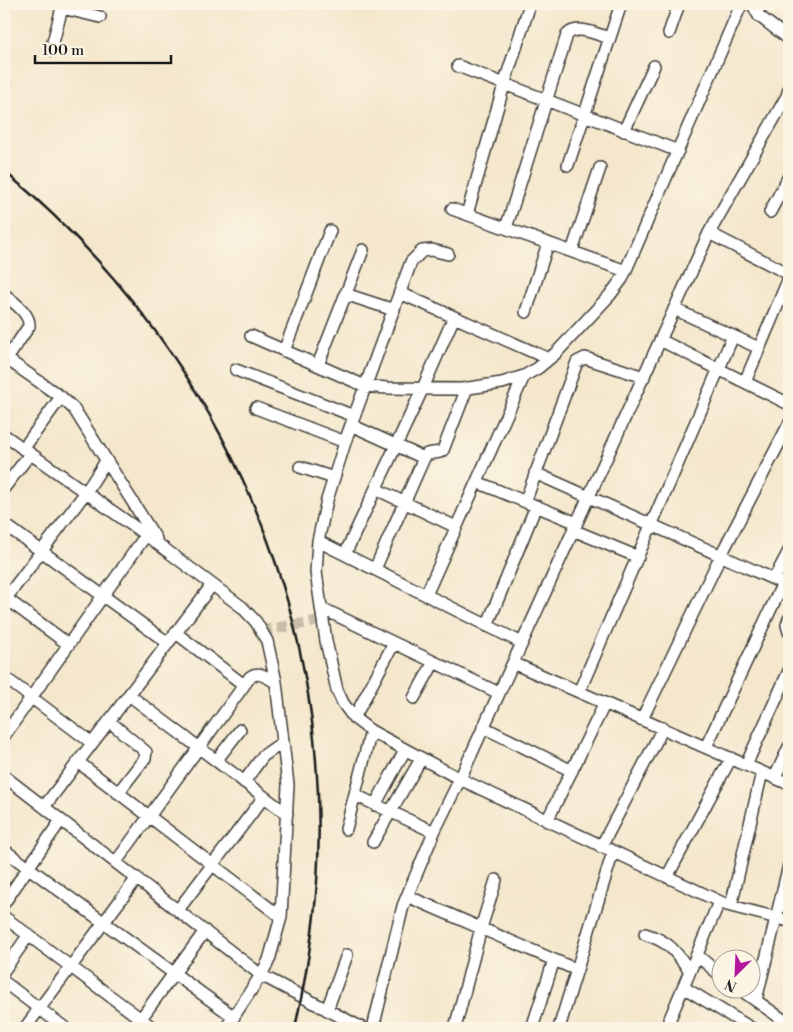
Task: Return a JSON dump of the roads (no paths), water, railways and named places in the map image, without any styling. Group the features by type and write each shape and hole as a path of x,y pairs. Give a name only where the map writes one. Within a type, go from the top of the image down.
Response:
{"street":[{"path":"467,214 504,85 530,4"},
{"path":"568,166 621,4"},
{"path":"669,33 679,4"},
{"path":"251,336 365,386 468,388 502,384 524,376 548,359 610,295 626,270 678,151 738,4 754,7 767,4"},
{"path":"51,50 62,6 100,17"},
{"path":"754,7 759,16 789,38"},
{"path":"506,228 567,35 571,30 577,29 609,38"},
{"path":"458,66 546,102 678,151"},
{"path":"624,131 654,66"},
{"path":"373,1028 407,896 434,832 484,727 709,233 787,96 789,89"},
{"path":"572,251 600,168"},
{"path":"770,212 789,176"},
{"path":"452,209 626,270"},
{"path":"284,350 330,231"},
{"path":"709,233 789,274"},
{"path":"526,312 548,243"},
{"path":"318,365 363,250"},
{"path":"448,254 432,250 422,251 411,262 345,442 334,478 318,541 316,572 326,640 336,690 354,718 371,731 460,779 719,902 789,921"},
{"path":"744,382 789,278"},
{"path":"400,293 548,359"},
{"path":"4,294 30,321 29,326 5,358 61,397 74,409 160,545"},
{"path":"345,294 394,310"},
{"path":"674,309 759,348"},
{"path":"345,554 424,388 454,317"},
{"path":"580,692 733,336"},
{"path":"660,340 789,404"},
{"path":"524,502 577,362 585,358 644,376"},
{"path":"236,370 353,420 396,446 424,458"},
{"path":"426,595 524,376"},
{"path":"374,569 424,458 427,454 443,450 468,388"},
{"path":"4,488 61,397"},
{"path":"256,408 345,442"},
{"path":"642,719 721,555 789,424"},
{"path":"4,435 160,545 242,607 256,622 267,641 276,682 288,785 281,917 269,960 261,976 226,1028"},
{"path":"68,644 4,599 86,492 106,460"},
{"path":"300,467 334,478"},
{"path":"535,474 589,496 782,583"},
{"path":"477,482 536,506 638,557"},
{"path":"376,489 456,527"},
{"path":"487,626 536,506"},
{"path":"4,524 168,643"},
{"path":"4,736 146,535"},
{"path":"318,541 522,643"},
{"path":"706,747 782,583 789,551"},
{"path":"44,807 212,585"},
{"path":"321,608 499,693"},
{"path":"789,618 787,625 789,632"},
{"path":"176,633 244,685"},
{"path":"354,718 394,643"},
{"path":"414,698 434,662"},
{"path":"513,663 789,784"},
{"path":"746,765 789,671"},
{"path":"116,862 244,685 254,674 259,674 276,682"},
{"path":"4,677 92,743"},
{"path":"129,695 287,814"},
{"path":"547,821 605,703"},
{"path":"109,721 146,752 144,758 118,793"},
{"path":"484,727 572,771"},
{"path":"601,847 663,728"},
{"path":"216,761 240,730"},
{"path":"346,829 371,731"},
{"path":"244,782 263,756 283,742"},
{"path":"775,777 789,747"},
{"path":"375,805 405,750"},
{"path":"667,877 731,758"},
{"path":"374,842 421,759"},
{"path":"78,762 281,917"},
{"path":"731,906 762,772"},
{"path":"4,776 261,976 362,1028"},
{"path":"354,795 434,832"},
{"path":"178,910 264,797"},
{"path":"4,903 61,820"},
{"path":"4,850 234,1017"},
{"path":"559,1028 613,852"},
{"path":"760,983 789,865"},
{"path":"26,1028 70,966 137,878"},
{"path":"455,1028 481,928 496,880"},
{"path":"407,896 577,970"},
{"path":"668,1027 719,902"},
{"path":"4,918 70,966 137,1024 153,1028"},
{"path":"137,1024 205,931"},
{"path":"645,934 658,938 671,946 690,971"},
{"path":"4,970 28,936"},
{"path":"326,1010 347,955"},
{"path":"697,955 710,966"},
{"path":"532,1028 554,960"},
{"path":"4,982 65,1028"},
{"path":"683,987 750,1028"},
{"path":"756,1000 789,1024"}],"tunnel":[{"path":"261,631 323,620"}],"railway":[{"path":"4,171 77,239 142,313 197,394 243,480 278,570 303,665 316,762 317,883 310,945 295,1028"}]}
